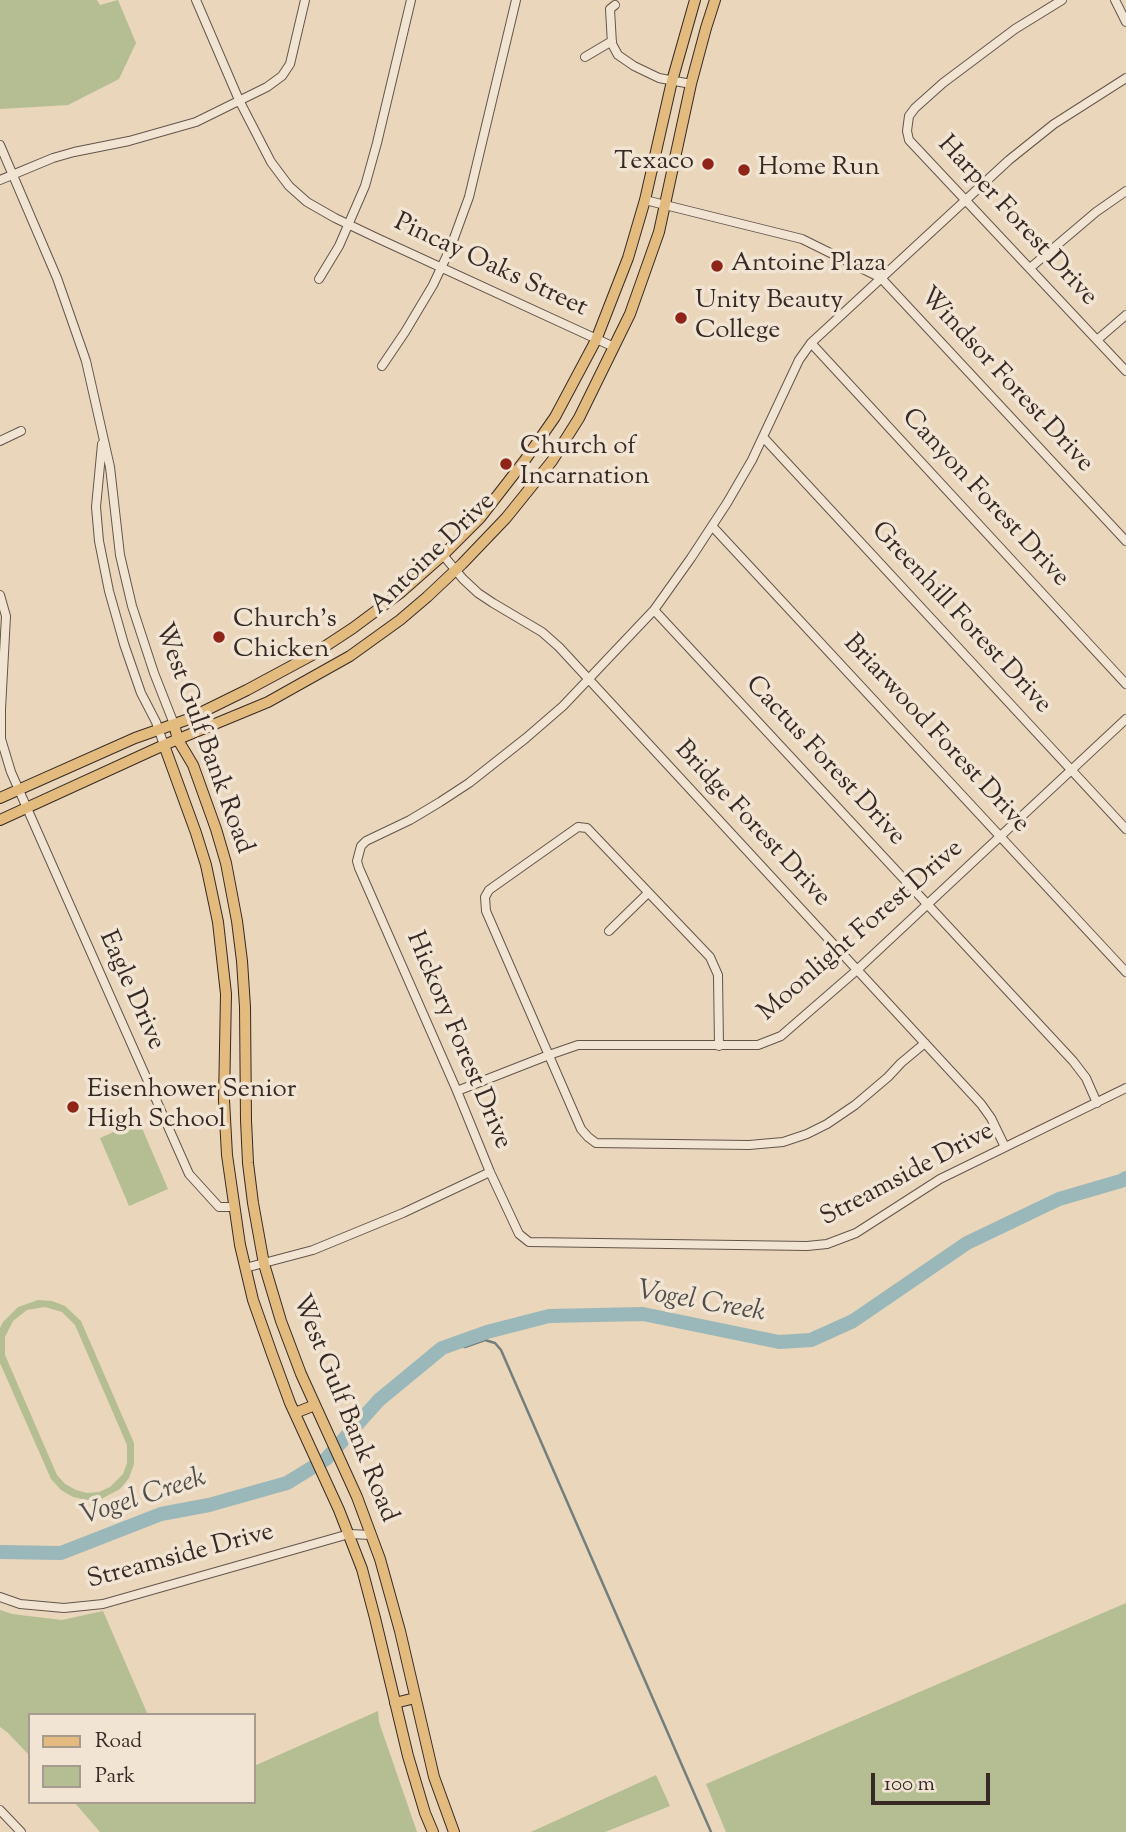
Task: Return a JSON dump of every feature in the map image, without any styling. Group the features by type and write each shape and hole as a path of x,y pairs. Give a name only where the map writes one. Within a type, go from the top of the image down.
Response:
{"main road":[{"name":"Antoine Drive","path":"0,798 135,738 227,701 312,655 400,593 480,518 526,460 555,417 596,340 628,258 645,200 672,80 695,0"},
{"name":"Antoine Drive","path":"0,820 164,745 268,702 351,656 400,620 455,570 506,518 552,461 579,418 631,314 659,232 691,84 715,0"},
{"name":"West Gulf Bank Road","path":"174,724 178,740 192,765 208,805 226,863 237,921 243,961 248,1163 264,1264 281,1321 371,1535 393,1604 434,1777 454,1832"},
{"name":"West Gulf Bank Road","path":"164,745 206,865 218,922 226,994 226,1138 245,1268 272,1354 362,1569 408,1756 433,1832"},
{"path":"189,811 208,805"},
{"path":"206,865 226,863"},
{"path":"226,1138 247,1139"},
{"path":"295,1413 315,1405"},
{"path":"395,1703 415,1698"}],"street":[{"path":"196,0 239,100"},
{"path":"0,180 53,158 196,122 275,82 286,71 292,55 305,0"},
{"path":"319,279 339,246 365,186 411,0"},
{"path":"382,366 442,267 469,197 516,0"},
{"name":"Harper Forest Drive","path":"1062,0 1015,29 943,83 915,108 909,116 907,131 909,140 1126,371"},
{"path":"1115,0 1126,22"},
{"path":"615,5 610,9 612,41 614,50 623,60 659,78 691,84"},
{"path":"585,57 612,41"},
{"path":"589,680 654,610 712,526 752,460 794,368 811,343 1035,138 1126,78"},
{"name":"Pincay Oaks Street","path":"239,100 282,179 307,202 335,218 614,347"},
{"name":"West Gulf Bank Road","path":"0,145 69,311 86,361 110,467 120,555 132,606 174,724"},
{"path":"1030,268 1096,212 1126,191"},
{"name":"Windsor Forest Drive","path":"645,200 803,239 881,278 1126,541"},
{"path":"1097,340 1126,315"},
{"name":"Canyon Forest Drive","path":"811,343 1126,684"},
{"name":"West Gulf Bank Road","path":"101,427 96,507 99,541 114,612 124,644 141,693 164,745"},
{"path":"0,441 22,431"},
{"name":"Greenhill Forest Drive","path":"763,437 1126,829"},
{"name":"Briarwood Forest Drive","path":"712,526 1126,971"},
{"name":"Bridge Forest Drive","path":"443,555 478,593 544,633 559,647 981,1104 1005,1147"},
{"name":"Eagle Drive","path":"0,595 6,617 1,739 11,772 189,1174 219,1207 234,1207"},
{"path":"114,612 132,606"},
{"name":"Cactus Forest Drive","path":"654,610 1073,1061 1086,1078 1097,1103"},
{"name":"Hickory Forest Drive","path":"529,1242 519,1234 490,1172 357,860 358,852 366,841 440,803 479,775 536,730 589,680"},
{"name":"Moonlight Forest Drive","path":"457,1091 578,1045 758,1045 781,1037 857,970 1126,719"},
{"path":"719,1046 718,975 710,957 587,828 578,827 493,886 485,897 486,911 581,1129 596,1143 748,1145 783,1142 827,1124 855,1105 925,1043"},
{"path":"609,931 649,893"},
{"name":"Streamside Drive","path":"529,1242 807,1246 827,1244 856,1233 940,1179 1126,1088"},
{"path":"245,1268 313,1250 403,1213 490,1172"},
{"name":"Streamside Drive","path":"0,1597 20,1604 64,1608 103,1604 349,1534 371,1535"},
{"path":"0,1810 21,1832"}],"green space":[{"path":"0,0 97,0 100,5 118,0 136,43 119,79 68,105 0,109"},
{"path":"139,1121 168,1189 129,1206 100,1138"},
{"path":"38,1300 52,1301 65,1306 81,1321 134,1443 134,1464 129,1478 120,1489 101,1499 73,1497 61,1490 51,1479 0,1363 0,1328 18,1307","holes":["45,1307 62,1312 75,1325 127,1445 127,1463 123,1474 110,1487 99,1492 76,1490 65,1484 57,1475 5,1355 5,1337 13,1321 27,1310"]},
{"path":"1126,1603 1126,1832 726,1832 706,1784"},
{"path":"0,1610 62,1620 103,1611 147,1713 28,1713 28,1754 0,1727"},
{"path":"378,1711 379,1722 417,1832 100,1832 76,1804 256,1804 256,1765"},
{"path":"656,1775 670,1806 605,1832 531,1832"}],"waterway":[{"name":"Vogel Creek","path":"0,1552 61,1553 161,1514 209,1505 287,1483 326,1459 379,1400 442,1348 487,1332 549,1316 643,1314 779,1342 811,1340 853,1321 967,1243 1059,1199 1126,1178"},
{"path":"454,1344 465,1347 485,1340 495,1343 501,1350 711,1832"}],"place":[{"name":"Texaco","path":"708,164"},
{"name":"Home Run","path":"744,170"},
{"name":"Antoine Plaza","path":"717,266"},
{"name":"Unity Beauty College","path":"681,318"},
{"name":"Church of Incarnation","path":"506,464"},
{"name":"Church's Chicken","path":"219,637"},
{"name":"Eisenhower Senior High School","path":"73,1107"}]}
